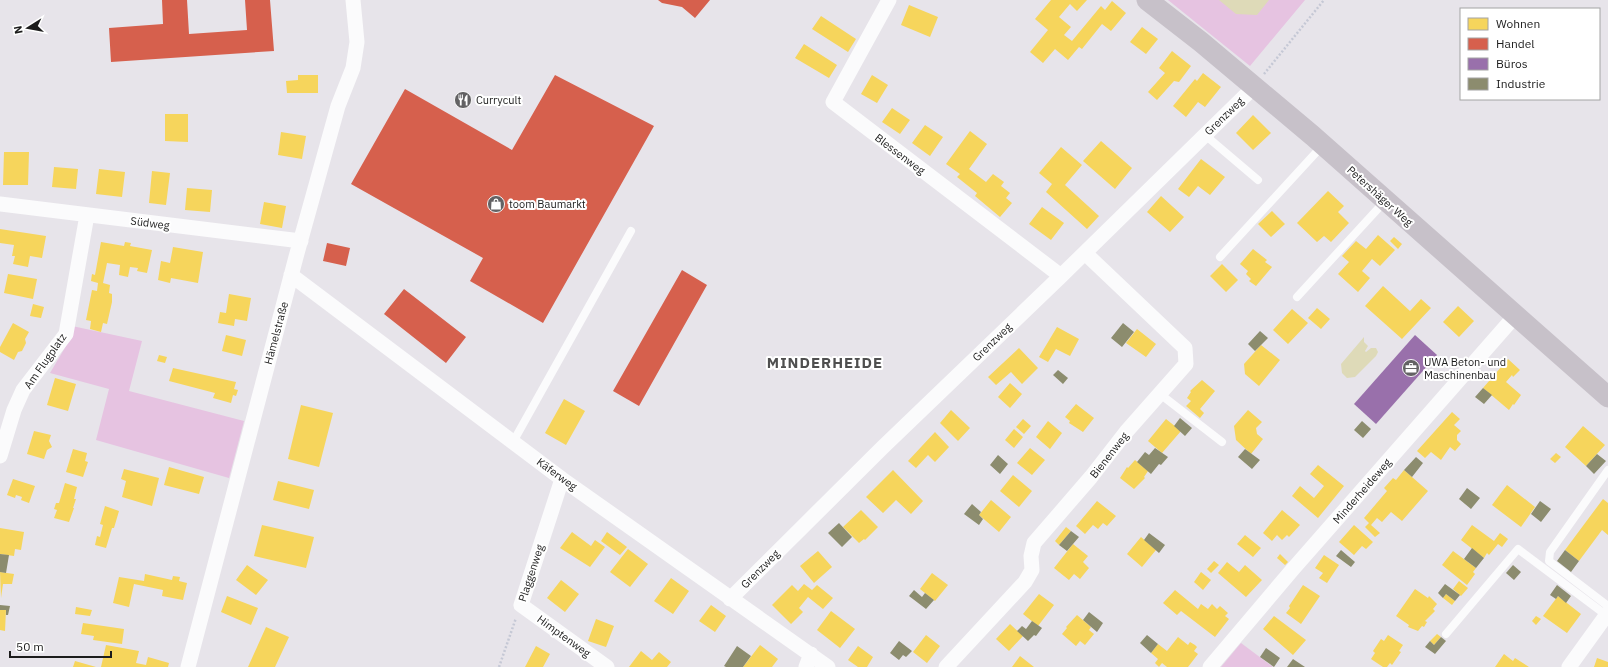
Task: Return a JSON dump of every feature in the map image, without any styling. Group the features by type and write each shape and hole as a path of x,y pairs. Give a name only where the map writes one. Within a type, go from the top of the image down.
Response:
{"street":[{"name":"Hämelstraße","path":"188,667 291,275 338,106 353,68 357,42 353,0"},
{"name":"Blessenweg","path":"889,0 833,102 1061,276"},
{"name":"Petershäger Weg","path":"1146,0 1201,42 1323,145 1608,397"},
{"name":"Grenzweg","path":"730,598 883,447 1085,253 1254,87"},
{"name":"Südweg","path":"0,204 301,241"},
{"name":"Am Flugplatz","path":"0,456 14,410 24,390 66,334 87,215"},
{"name":"Bienenweg","path":"946,667 1025,582 1032,570 1031,556 1034,543 1091,477 1126,432 1186,364 1185,348 1085,253"},
{"name":"Käferweg","path":"291,275 562,479 730,598 809,660 828,667"},
{"name":"Minderheideweg","path":"1210,667 1293,569 1515,316"},
{"name":"Plaggenweg","path":"521,605 562,479"},
{"name":"Himptenweg","path":"521,605 607,667"},
{"path":"1570,667 1607,611"}],"lane":[{"path":"1206,134 1258,180"},
{"path":"1220,257 1323,145"},
{"path":"1297,297 1385,201"},
{"path":"513,442 631,231"},
{"path":"1160,394 1222,442"},
{"path":"1607,611 1549,561 1550,552 1608,470"},
{"path":"1446,634 1518,549 1607,611"}],"path":[{"path":"1254,87 1324,0"},
{"name":"Plaggenweg","path":"499,667 521,605"}],"shaded area":[{"path":"1168,0 1305,0 1250,66"},
{"path":"1219,0 1269,0 1257,15 1236,14"},
{"path":"72,326 142,341 129,391 244,421 229,478 96,440 109,389 50,373 66,346"},
{"path":"1364,337 1364,342 1368,346 1365,351 1366,352 1371,348 1376,348 1378,352 1376,356 1355,377 1347,378 1342,373 1341,364"},
{"path":"1241,643 1273,667 1221,667"}],"building: Wohnen":[{"path":"1051,0 1087,0 1077,11 1070,4 1059,17 1071,27 1064,35 1072,41 1101,6 1105,10 1112,1 1126,13 1111,31 1102,24 1082,49 1079,47 1068,60 1055,49 1043,63 1030,52 1048,30 1035,19"},
{"path":"909,5 938,17 930,37 901,25"},
{"path":"821,16 856,39 848,52 812,29"},
{"path":"1142,27 1158,39 1146,54 1130,42"},
{"path":"804,44 837,65 829,78 795,58"},
{"path":"1172,51 1191,66 1179,82 1174,81 1157,100 1148,92 1165,73 1159,68"},
{"path":"1203,73 1221,87 1205,107 1198,102 1186,117 1173,106 1195,79 1197,81"},
{"path":"298,75 318,75 318,93 287,93 286,81 298,80"},
{"path":"872,75 888,85 877,103 861,94"},
{"path":"892,108 910,120 900,134 882,122"},
{"path":"165,114 188,114 188,142 165,141"},
{"path":"1253,115 1271,133 1253,150 1236,133"},
{"path":"925,125 943,137 930,156 912,143"},
{"path":"970,131 987,144 969,169 986,182 993,174 1004,182 1001,186 1010,193 1006,198 1012,203 1000,217 975,196 977,193 957,177 960,174 946,164"},
{"path":"281,132 306,136 302,159 278,155"},
{"path":"1101,141 1132,168 1115,189 1083,161"},
{"path":"1061,147 1082,165 1065,185 1099,216 1087,229 1046,192 1052,184 1039,173"},
{"path":"4,152 29,152 28,185 3,185"},
{"path":"1201,159 1225,177 1210,195 1198,186 1189,197 1178,189"},
{"path":"54,167 78,169 76,189 52,187"},
{"path":"99,169 125,172 122,197 96,194"},
{"path":"152,171 170,173 166,205 149,203"},
{"path":"187,188 212,190 210,212 185,210"},
{"path":"1328,191 1344,206 1338,212 1349,223 1331,242 1324,236 1317,242 1297,223"},
{"path":"1161,196 1184,217 1170,232 1147,212"},
{"path":"264,202 286,206 282,228 260,224"},
{"path":"1042,207 1064,223 1051,240 1029,224"},
{"path":"1272,211 1285,224 1271,237 1258,224"},
{"path":"0,229 46,236 42,258 30,256 28,267 13,264 15,256 12,256 14,245 0,243"},
{"path":"1378,235 1395,250 1380,266 1372,259 1362,271 1370,278 1358,292 1338,274 1349,262 1342,256 1356,241 1366,249"},
{"path":"1394,237 1402,244 1398,249 1390,241"},
{"path":"101,242 124,246 125,242 131,243 130,246 152,250 147,273 137,271 138,268 130,267 128,277 119,275 120,265 107,263 103,283 110,285 109,293 112,294 112,302 107,324 103,323 101,332 90,329 91,321 86,320 92,290 97,291 98,283 91,281 92,274 95,275"},
{"path":"173,247 203,252 198,283 171,278 170,283 158,280 161,261 170,263"},
{"path":"1253,249 1267,260 1265,262 1272,267 1256,286 1249,281 1251,279 1246,274 1248,271 1240,264"},
{"path":"1222,264 1238,280 1226,292 1210,276"},
{"path":"8,274 37,279 33,299 4,293"},
{"path":"1383,286 1410,311 1421,299 1431,308 1402,339 1365,306"},
{"path":"229,294 251,298 247,321 235,319 234,326 218,323 220,312 226,313"},
{"path":"33,304 44,307 41,318 30,316"},
{"path":"1458,306 1474,321 1459,337 1443,322"},
{"path":"1317,308 1330,319 1321,329 1308,318"},
{"path":"1292,309 1308,323 1288,344 1273,330"},
{"path":"13,323 29,332 25,339 26,343 22,351 18,352 14,360 0,352 0,347"},
{"path":"1057,327 1079,339 1070,356 1056,349 1048,362 1039,357"},
{"path":"1137,329 1156,344 1146,357 1126,343"},
{"path":"226,335 246,340 242,356 222,351"},
{"path":"1261,345 1280,360 1259,386 1245,374 1244,364"},
{"path":"1019,348 1038,368 1022,384 1011,372 996,385 988,377"},
{"path":"159,355 167,357 165,363 157,361"},
{"path":"1508,359 1520,370 1513,377 1512,375 1506,382 1521,395 1509,410 1483,388"},
{"path":"173,368 236,382 234,389 238,390 236,396 233,395 231,403 213,398 215,393 169,381"},
{"path":"55,378 76,384 68,411 47,405"},
{"path":"1202,380 1215,391 1200,409 1204,413 1200,418 1186,406 1191,401 1187,398 1191,392 1190,391"},
{"path":"1010,383 1022,394 1010,408 998,397"},
{"path":"564,399 585,411 566,445 545,433"},
{"path":"1076,404 1094,418 1083,432 1069,423 1070,421 1065,417"},
{"path":"301,405 333,413 319,467 288,459"},
{"path":"951,410 970,428 958,441 940,423"},
{"path":"1248,410 1262,422 1256,428 1257,434 1263,439 1251,454 1236,440 1234,426"},
{"path":"1452,412 1460,419 1454,425 1461,431 1457,435 1457,440 1461,444 1455,451 1450,447 1441,460 1431,452 1425,458 1417,451"},
{"path":"1023,419 1031,426 1024,434 1016,427"},
{"path":"1166,419 1181,431 1162,453 1148,441"},
{"path":"1048,421 1062,433 1050,449 1036,437"},
{"path":"1583,426 1605,445 1586,466 1565,447"},
{"path":"1014,429 1023,437 1014,448 1005,440"},
{"path":"34,431 51,435 49,441 52,447 47,450 44,459 27,454"},
{"path":"935,432 949,447 935,462 928,455 916,468 908,461"},
{"path":"1030,448 1045,460 1032,475 1017,463"},
{"path":"73,449 87,453 85,461 88,462 83,477 66,472"},
{"path":"1556,453 1561,457 1555,463 1550,459"},
{"path":"1135,460 1148,471 1144,477 1145,478 1134,489 1120,478 1127,467 1128,468"},
{"path":"1318,465 1344,486 1318,518 1292,496 1300,486 1314,498 1324,486 1310,474"},
{"path":"169,467 204,477 199,494 164,485"},
{"path":"124,469 159,478 152,506 122,497 126,481 121,479"},
{"path":"893,470 923,501 911,514 896,500 883,513 866,497"},
{"path":"1404,470 1428,491 1402,521 1391,512 1382,522 1377,518 1371,525 1380,533 1375,537 1365,527 1369,523 1364,518 1387,491 1384,488 1393,478 1396,480"},
{"path":"1013,475 1032,491 1019,507 1000,491"},
{"path":"13,479 35,486 29,503 21,500 22,497 16,495 15,498 7,495"},
{"path":"278,481 314,490 309,509 273,500"},
{"path":"65,483 77,487 74,499 76,499 74,508 69,522 54,518 57,510 54,509 56,503 59,503"},
{"path":"1507,485 1535,507 1521,527 1492,505"},
{"path":"1603,499 1608,503 1608,535 1602,530 1579,561 1565,550"},
{"path":"991,500 1011,517 999,532 979,515"},
{"path":"1097,501 1116,516 1107,526 1103,523 1098,529 1093,525 1085,534 1076,526"},
{"path":"105,506 119,511 106,548 95,545 97,536 100,537 103,525 100,524"},
{"path":"861,510 878,527 865,540 864,539 859,543 843,527"},
{"path":"1282,510 1300,525 1289,537 1287,535 1282,540 1277,535 1272,541 1263,533"},
{"path":"262,525 314,537 306,568 254,556"},
{"path":"1354,525 1373,542 1366,549 1362,546 1354,555 1339,542"},
{"path":"1472,525 1494,541 1500,533 1508,539 1502,547 1498,544 1489,555 1487,553 1484,558 1461,540"},
{"path":"1066,527 1071,531 1059,545 1055,541"},
{"path":"0,528 24,532 21,550 15,549 14,556 0,554"},
{"path":"572,532 591,546 595,540 605,547 590,567 560,548"},
{"path":"607,532 627,547 620,555 601,541"},
{"path":"1245,535 1261,548 1253,557 1237,544"},
{"path":"1141,537 1156,550 1142,567 1127,554"},
{"path":"1073,544 1088,556 1083,562 1089,568 1080,579 1074,574 1069,580 1054,568"},
{"path":"628,549 648,564 630,587 610,572"},
{"path":"818,551 832,567 814,583 800,566"},
{"path":"1453,551 1476,568 1473,572 1475,574 1467,585 1442,565"},
{"path":"1280,554 1288,562 1285,565 1277,558"},
{"path":"1324,555 1339,565 1327,583 1319,578 1323,573 1315,568"},
{"path":"1214,561 1219,565 1211,573 1207,569"},
{"path":"1227,562 1239,572 1245,565 1262,580 1246,597 1218,573"},
{"path":"247,565 268,580 256,595 236,580"},
{"path":"0,572 14,574 12,584 3,584 1,598"},
{"path":"1201,572 1211,580 1203,590 1194,582"},
{"path":"932,573 948,585 935,601 920,589"},
{"path":"145,574 172,580 173,576 180,577 179,581 187,583 183,600 162,596 163,590 134,584 129,607 113,603 119,577 144,581"},
{"path":"671,578 689,591 673,614 654,601"},
{"path":"561,580 579,594 565,612 547,598"},
{"path":"1459,581 1468,588 1461,596 1453,589"},
{"path":"804,584 812,590 817,585 833,598 823,609 808,597 799,608 803,612 791,624 772,605 792,585 798,591"},
{"path":"1303,585 1320,596 1301,624 1286,613"},
{"path":"1415,589 1428,598 1429,596 1437,604 1433,609 1435,611 1425,621 1427,622 1424,627 1422,626 1418,631 1408,627 1409,625 1396,616"},
{"path":"1175,590 1198,609 1201,604 1208,609 1212,604 1217,609 1220,606 1228,613 1225,616 1229,619 1215,637 1181,611 1177,615 1163,603"},
{"path":"1039,594 1054,605 1038,626 1023,614"},
{"path":"1446,594 1455,601 1452,605 1443,598"},
{"path":"227,596 258,608 251,625 221,612"},
{"path":"1558,596 1581,614 1567,633 1543,616"},
{"path":"711,605 726,616 715,632 699,621"},
{"path":"76,607 92,610 90,616 75,614"},
{"path":"0,610 6,610 5,631 0,630"},
{"path":"831,611 855,629 840,648 817,630"},
{"path":"1077,615 1091,627 1089,630 1094,634 1085,645 1080,641 1076,646 1062,634"},
{"path":"1274,616 1306,640 1293,655 1263,629"},
{"path":"1536,616 1541,619 1536,625 1532,621"},
{"path":"596,619 614,626 606,647 588,641"},
{"path":"83,623 124,629 122,644 93,640 94,636 81,634"},
{"path":"1010,624 1023,636 1009,651 996,639"},
{"path":"266,627 289,637 275,667 248,667"},
{"path":"1437,634 1441,637 1434,645 1430,641"},
{"path":"926,635 940,646 927,663 913,652"},
{"path":"1388,635 1403,645 1399,651 1401,652 1392,665 1390,663 1387,667 1383,667 1371,659 1375,653 1373,651 1381,639 1384,641"},
{"path":"1178,637 1188,645 1190,642 1195,645 1197,647 1194,651 1198,654 1188,667 1167,667 1162,663 1159,667 1155,663 1158,659 1151,653 1158,644 1167,651"},
{"path":"106,645 139,651 136,663 146,665 148,657 169,663 168,667 101,667"},
{"path":"760,645 778,659 772,667 743,667"},
{"path":"536,646 550,654 543,667 525,667"},
{"path":"858,646 873,657 867,667 858,667 848,660"},
{"path":"641,651 652,660 659,652 671,662 667,667 629,667"},
{"path":"1504,654 1513,661 1515,658 1529,667 1495,667"},
{"path":"1020,656 1034,667 1012,667"},
{"path":"1597,658 1608,662 1608,667 1594,667"},
{"path":"75,661 96,667 73,667"}],"building: Handel":[{"path":"162,0 187,0 189,34 247,30 245,0 270,0 274,51 111,62 109,28 163,24"},
{"path":"658,0 710,0 695,18 682,7 662,3"},
{"path":"555,75 654,126 543,323 470,281 483,258 351,184 405,89 512,150"},
{"path":"327,243 350,248 346,266 323,261"},
{"path":"682,270 707,285 639,406 613,391"},
{"path":"404,289 466,337 446,363 384,314"}],"building: Büros":[{"path":"1415,335 1437,355 1376,424 1354,404"}],"building: Industrie":[{"path":"1123,323 1134,332 1122,347 1111,338"},
{"path":"1260,331 1268,338 1255,351 1248,344"},
{"path":"1058,370 1068,378 1063,384 1053,375"},
{"path":"1483,388 1492,395 1484,404 1475,397"},
{"path":"1180,418 1192,428 1185,436 1174,426"},
{"path":"1362,421 1371,429 1363,438 1354,430"},
{"path":"1155,448 1168,457 1161,465 1159,464 1151,474 1137,462 1145,452 1149,455"},
{"path":"1245,449 1260,460 1252,469 1238,457"},
{"path":"1597,454 1606,461 1594,474 1586,466"},
{"path":"998,455 1008,464 1000,474 990,465"},
{"path":"1416,457 1423,463 1412,477 1404,470"},
{"path":"1467,488 1480,498 1471,509 1459,499"},
{"path":"1540,501 1551,509 1541,522 1531,514"},
{"path":"972,504 981,512 979,515 983,519 979,525 964,514"},
{"path":"839,523 852,537 842,547 828,533"},
{"path":"1071,531 1079,537 1067,551 1059,545"},
{"path":"1149,533 1165,545 1159,553 1144,540"},
{"path":"1472,548 1484,558 1476,568 1464,559"},
{"path":"1341,550 1355,562 1351,567 1336,556"},
{"path":"1565,550 1579,561 1571,572 1557,561"},
{"path":"0,554 9,555 6,573 0,572"},
{"path":"1513,565 1521,572 1514,580 1506,573"},
{"path":"1445,584 1460,595 1455,601 1446,594 1443,598 1438,593"},
{"path":"1557,585 1571,596 1566,603 1558,596 1556,599 1550,595"},
{"path":"914,590 922,597 925,593 934,600 926,609 909,596"},
{"path":"0,605 10,606 8,615 6,615 6,610 0,610"},
{"path":"1089,612 1103,623 1097,632 1083,620"},
{"path":"1032,621 1042,628 1036,636 1034,635 1028,641 1017,631 1022,626 1026,629"},
{"path":"1147,635 1158,644 1151,653 1140,643"},
{"path":"1441,637 1446,641 1435,654 1425,647 1430,641 1434,645"},
{"path":"899,641 912,651 906,657 903,655 899,660 890,653"},
{"path":"737,646 751,656 743,667 724,666"},
{"path":"1266,648 1280,658 1274,667 1260,657"},
{"path":"1293,659 1305,667 1287,667"}],"place":[{"name":"Currycult","path":"463,100"},
{"name":"toom Baumarkt","path":"496,204"},
{"name":"UWA Beton- und Maschinenbau","path":"1411,368"}],"district":[{"name":"MINDERHEIDE","path":"825,363"}]}
